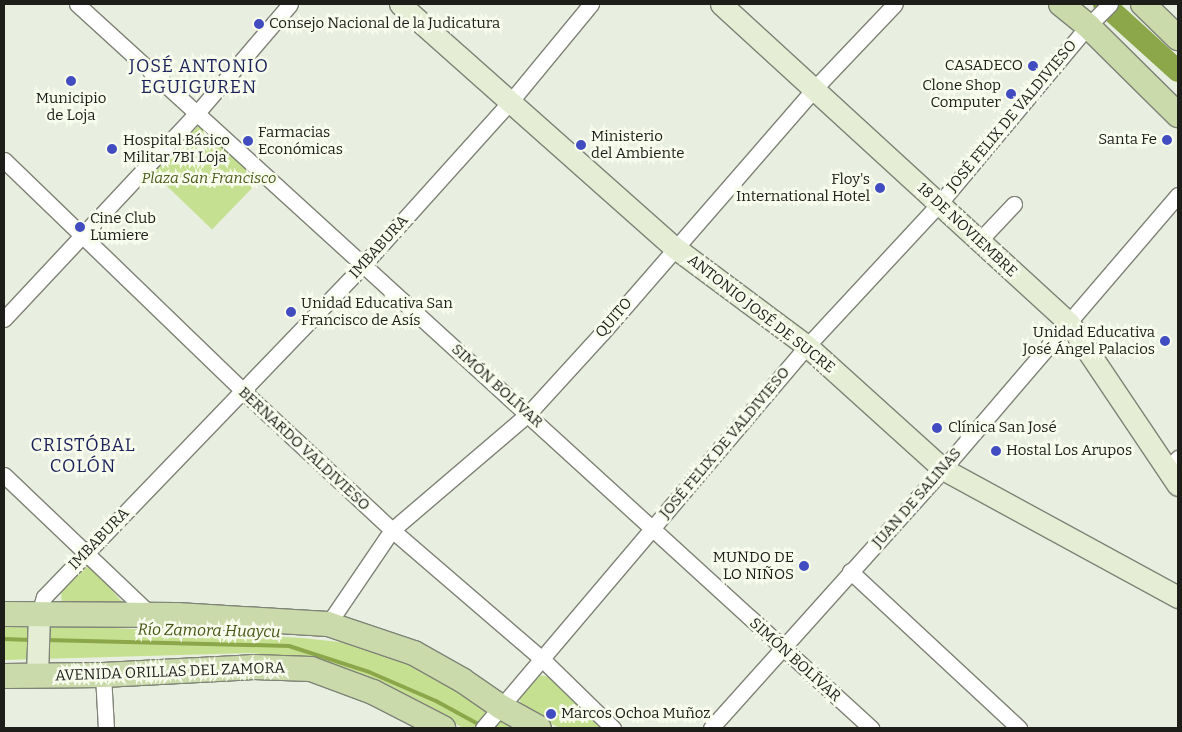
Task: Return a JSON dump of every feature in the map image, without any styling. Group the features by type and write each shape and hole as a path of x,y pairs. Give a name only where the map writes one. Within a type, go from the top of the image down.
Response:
{"main road":[{"path":"1061,4 1090,24 1178,115"},
{"path":"1143,4 1178,38"},
{"path":"4,614 151,615 328,624 414,653 462,680 501,707 539,728"},
{"name":"AVENIDA ORILLAS DEL ZAMORA","path":"4,676 103,675 254,667 311,669 373,692 443,728"}],"street":[{"name":"SIMÓN BOLÍVAR","path":"77,4 871,728"},
{"path":"4,319 197,113 290,4"},
{"name":"ANTONIO JOSÉ DE SUCRE","path":"400,4 674,247 806,346 943,468 1178,597"},
{"name":"IMBABURA","path":"39,614 44,597 364,264 511,101 591,4"},
{"name":"18 DE NOVIEMBRE","path":"721,4 1069,323 1175,471"},
{"name":"QUITO","path":"328,624 392,530 528,414 602,333 674,247 814,89 895,4"},
{"name":"JOSÉ FELIX DE VALDIVIESO","path":"483,728 806,346 939,204 1090,24 1110,4"},
{"name":"BERNARDO VALDIVIESO","path":"4,160 243,391 392,530 542,659 613,728"},
{"name":"JUAN DE SALINAS","path":"711,728 943,468 1178,195"},
{"path":"979,241 1014,204"},
{"path":"4,475 151,615"},
{"path":"850,572 1019,728"},
{"path":"37,675 39,614"},
{"path":"103,675 106,728"}],"green space":[{"name":"Plaza San Francisco","path":"201,123 260,180 212,230 153,173"},
{"path":"88,563 124,604 62,605 61,592"},
{"path":"4,627 116,628 303,638 356,644 437,675 527,728 463,728 406,696 309,660 251,653 4,660"},
{"path":"538,675 550,677 602,728 559,728 522,708 519,696"}],"waterway":[{"path":"1104,4 1178,71"},
{"name":"Río Zamora Huaycu","path":"4,639 31,640"},
{"name":"Río Zamora Huaycu","path":"46,640 289,646 369,672 436,701 480,725"}],"place":[{"name":"Consejo Nacional de la Judicatura","path":"259,24"},
{"name":"CASADECO","path":"1033,66"},
{"name":"Municipio de Loja","path":"71,81"},
{"name":"Clone Shop Computer","path":"1011,94"},
{"name":"Santa Fe","path":"1167,140"},
{"name":"Farmacias Económicas","path":"248,141"},
{"name":"Ministerio del Ambiente","path":"581,145"},
{"name":"Hospital Básico Militar 7BI Loja","path":"112,149"},
{"name":"Floy's International Hotel","path":"880,188"},
{"name":"Cine Club Lumiere","path":"80,227"},
{"name":"Unidad Educativa San Francisco de Asís","path":"291,312"},
{"name":"Unidad Educativa José Ángel Palacios","path":"1165,341"},
{"name":"Clínica San José","path":"937,428"},
{"name":"Hostal Los Arupos","path":"996,451"},
{"name":"MUNDO DE LO NIÑOS","path":"804,566"},
{"name":"Marcos Ochoa Muñoz","path":"551,714"}],"district":[{"name":"JOSÉ ANTONIO EGUIGUREN","path":"199,77"},
{"name":"CRISTÓBAL COLÓN","path":"83,456"}]}
